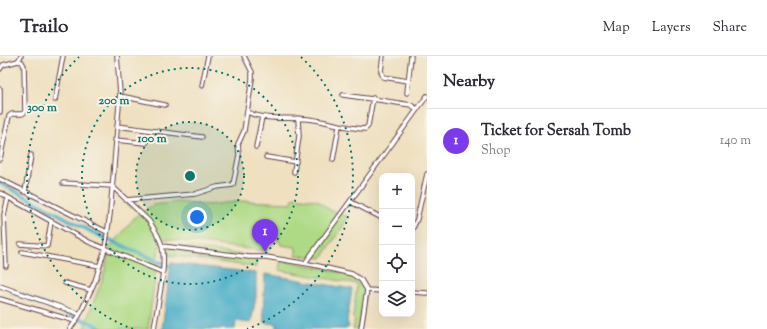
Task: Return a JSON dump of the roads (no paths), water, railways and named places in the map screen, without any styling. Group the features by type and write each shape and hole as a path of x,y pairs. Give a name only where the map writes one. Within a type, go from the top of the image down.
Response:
{"street":[{"path":"18,61 21,56"},
{"path":"55,100 63,56"},
{"path":"70,329 91,290 105,249 120,96 117,56"},
{"path":"202,86 208,56"},
{"path":"126,200 195,194 217,187 233,185 239,155 238,144 244,135 253,77 244,56"},
{"path":"383,56 381,71 383,77 408,81"},
{"path":"407,93 411,56"},
{"path":"0,69 3,65 18,61 22,62 24,66 25,112 22,114 12,114 9,116 0,159"},
{"path":"0,89 0,112"},
{"path":"343,95 373,98 410,105 417,109"},
{"path":"120,96 165,105"},
{"path":"305,263 427,96"},
{"path":"247,112 262,117 309,119 339,126 366,128 373,98"},
{"path":"256,147 262,117"},
{"path":"294,172 299,136 298,118"},
{"path":"117,126 202,138"},
{"path":"333,160 339,126"},
{"path":"115,140 146,143"},
{"path":"25,192 31,154"},
{"path":"266,157 296,162"},
{"path":"415,223 427,174"},
{"path":"0,179 107,233"},
{"path":"63,183 112,186 149,221 162,246 163,259 154,329"},
{"path":"0,193 51,222 105,249 162,270"},
{"path":"6,266 4,215 8,198"},
{"path":"351,202 379,216"},
{"path":"20,244 47,246 51,222"},
{"path":"162,246 249,258 266,257 305,263 352,274 361,280 367,290 361,329"},
{"path":"22,252 100,266"},
{"path":"65,283 91,290"},
{"path":"0,286 77,318"},
{"path":"367,290 379,291"},
{"path":"415,292 427,294"},
{"path":"0,299 77,318"}],"water":[{"path":"171,263 256,273 256,297 251,323 236,321 235,329 162,329"},
{"path":"265,274 352,289 347,321 349,327 346,329 277,329 277,324 265,323 263,313"}],"waterway":[{"path":"0,183 94,233 169,266"},
{"path":"12,292 94,324 101,329"}],"place":[{"name":"Ticket for Sersah Tomb","path":"265,252"}]}
